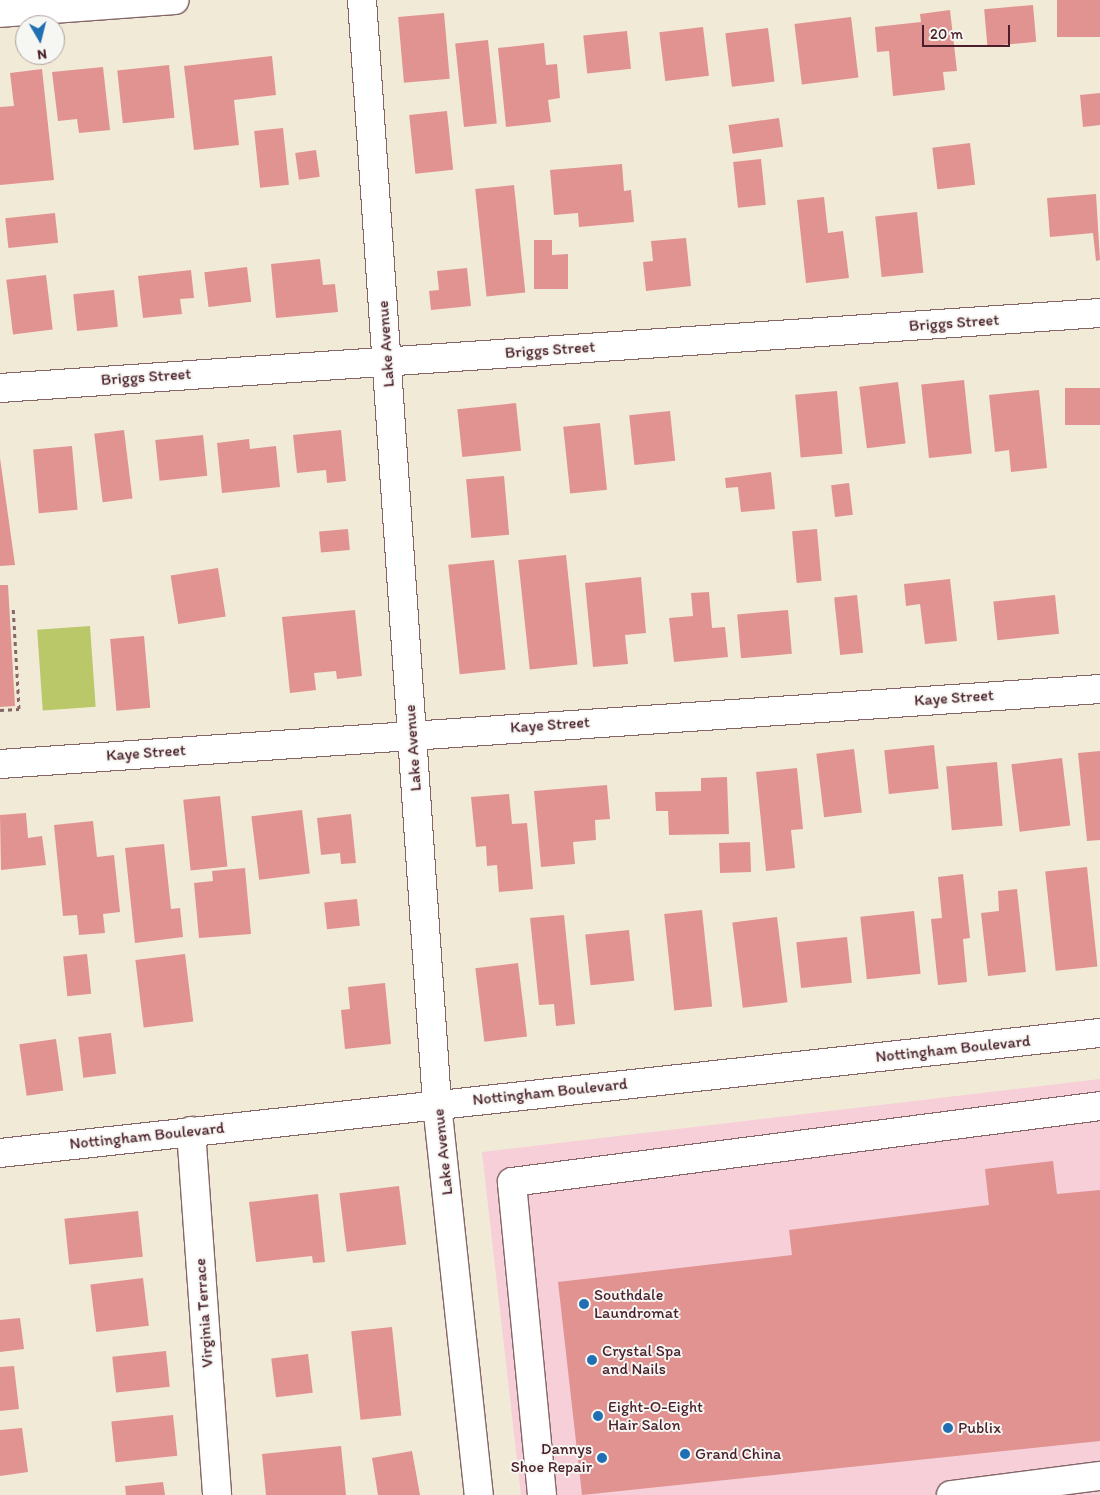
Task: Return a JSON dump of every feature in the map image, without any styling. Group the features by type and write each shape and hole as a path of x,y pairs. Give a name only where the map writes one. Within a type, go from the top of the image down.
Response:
{"street":[{"path":"0,13 175,0"},
{"name":"Lake Avenue","path":"362,0 437,1104 479,1495"},
{"name":"Briggs Street","path":"0,388 387,360 1100,313"},
{"name":"Kaye Street","path":"0,764 412,734 1100,689"},
{"name":"Nottingham Boulevard","path":"0,1153 1100,1033"},
{"path":"542,1495 512,1182 1100,1106"},
{"name":"Virginia Terrace","path":"191,1131 217,1495"},
{"path":"951,1495 1100,1476"}],"path":[{"path":"0,710 19,708 13,606"}],"shaded area":[{"path":"1100,1079 1100,1495 521,1495 482,1152"}],"green space":[{"path":"90,626 96,707 43,710 37,630"}],"building":[{"path":"1057,0 1100,0 1100,37 1057,37"},
{"path":"1033,5 1036,42 987,46 984,9"},
{"path":"950,10 957,71 943,72 945,90 893,96 889,51 877,52 875,27 921,22 920,14"},
{"path":"444,13 450,79 404,83 398,17"},
{"path":"851,17 858,78 802,84 794,24"},
{"path":"703,27 709,76 665,81 659,32"},
{"path":"768,28 775,82 732,87 725,33"},
{"path":"627,31 631,69 587,73 583,36"},
{"path":"488,40 497,124 464,127 455,43"},
{"path":"544,43 546,65 557,64 560,98 548,100 551,122 506,127 498,48"},
{"path":"272,56 276,95 234,100 239,145 194,150 184,66"},
{"path":"169,65 175,118 123,123 117,70"},
{"path":"103,67 110,130 79,133 77,119 58,121 52,72"},
{"path":"42,69 54,180 0,185 0,107 14,106 10,73"},
{"path":"1100,93 1100,125 1083,127 1080,95"},
{"path":"447,111 453,170 415,174 409,115"},
{"path":"779,118 783,147 733,154 728,125"},
{"path":"283,128 289,185 260,188 254,131"},
{"path":"970,143 975,185 937,189 932,148"},
{"path":"316,150 320,177 299,180 295,153"},
{"path":"761,159 766,205 738,208 733,162"},
{"path":"622,164 624,191 631,190 634,222 579,227 578,213 554,215 550,170"},
{"path":"514,185 525,292 487,296 475,189"},
{"path":"1096,194 1100,260 1096,261 1093,233 1050,237 1047,198"},
{"path":"824,197 828,233 843,231 849,278 806,283 797,200"},
{"path":"917,212 923,273 882,277 875,216"},
{"path":"55,213 58,243 8,248 5,218"},
{"path":"686,238 691,286 646,291 643,262 653,261 651,241"},
{"path":"534,240 552,240 552,255 568,254 568,289 534,289"},
{"path":"320,259 323,285 335,284 338,312 276,318 271,264"},
{"path":"247,267 251,302 209,307 204,272"},
{"path":"467,268 471,306 431,310 429,291 439,290 437,271"},
{"path":"191,270 194,298 180,299 182,314 143,318 138,276"},
{"path":"46,275 53,330 13,334 6,280"},
{"path":"114,290 118,327 77,331 73,294"},
{"path":"964,380 972,454 929,458 921,384"},
{"path":"898,382 906,444 867,448 859,387"},
{"path":"1065,388 1100,388 1100,425 1065,425"},
{"path":"1039,390 1047,468 1011,472 1009,450 995,452 989,395"},
{"path":"837,391 842,454 801,457 795,395"},
{"path":"516,403 521,451 462,457 457,409"},
{"path":"670,411 675,461 634,465 629,415"},
{"path":"600,423 607,490 570,494 563,427"},
{"path":"124,430 132,498 103,502 94,434"},
{"path":"341,430 346,481 327,483 326,470 297,473 293,435"},
{"path":"203,435 207,476 160,481 155,440"},
{"path":"249,439 250,449 276,446 280,487 222,493 217,443"},
{"path":"72,446 78,510 39,513 33,449"},
{"path":"0,458 15,565 0,566"},
{"path":"771,472 775,509 741,512 738,487 726,488 725,478"},
{"path":"504,476 509,535 471,538 466,479"},
{"path":"849,483 853,515 835,517 831,485"},
{"path":"348,529 350,550 321,552 319,532"},
{"path":"817,529 822,581 797,583 792,531"},
{"path":"566,555 577,664 530,669 518,560"},
{"path":"494,560 505,669 460,674 448,565"},
{"path":"218,568 226,616 178,624 171,576"},
{"path":"641,577 646,633 625,635 628,664 593,667 585,583"},
{"path":"950,579 957,641 925,644 920,604 906,606 904,584"},
{"path":"0,585 8,585 15,706 0,707"},
{"path":"709,592 712,628 725,627 728,657 674,662 669,618 693,616 691,593"},
{"path":"857,595 863,653 840,655 834,597"},
{"path":"1055,595 1059,634 997,640 993,601"},
{"path":"355,610 362,676 337,679 336,671 314,673 316,690 290,693 282,617"},
{"path":"788,610 792,654 741,658 737,614"},
{"path":"144,636 150,708 116,711 110,639"},
{"path":"934,745 939,789 889,794 884,750"},
{"path":"854,749 862,813 824,817 816,754"},
{"path":"1100,751 1100,840 1087,841 1078,753"},
{"path":"1062,758 1070,825 1020,832 1011,764"},
{"path":"997,762 1003,826 952,830 946,766"},
{"path":"797,768 803,829 791,830 795,868 766,871 756,772"},
{"path":"727,777 729,834 669,835 668,811 656,811 655,792 701,791 701,778"},
{"path":"607,785 610,819 595,820 596,840 573,842 575,864 541,867 534,791"},
{"path":"509,794 512,824 527,823 533,889 499,892 497,865 487,866 486,846 476,847 471,797"},
{"path":"220,796 227,867 191,870 183,800"},
{"path":"302,810 310,874 259,880 251,816"},
{"path":"26,813 28,838 42,836 46,865 1,870 0,815"},
{"path":"351,814 356,863 341,864 340,853 321,855 317,818"},
{"path":"93,821 97,857 114,855 120,912 103,914 105,933 79,935 77,915 63,916 54,825"},
{"path":"750,842 751,872 720,873 719,843"},
{"path":"164,844 171,909 180,908 183,937 135,943 125,848"},
{"path":"1087,867 1097,966 1056,971 1045,871"},
{"path":"245,868 251,934 199,938 194,883 213,881 212,871"},
{"path":"963,874 970,938 963,939 967,982 938,985 931,919 942,918 938,877"},
{"path":"1017,889 1026,972 988,976 981,913 999,911 998,891"},
{"path":"357,899 360,926 327,929 324,902"},
{"path":"702,910 712,1006 674,1010 664,914"},
{"path":"914,911 921,974 867,979 860,917"},
{"path":"564,915 575,1024 556,1026 554,1004 539,1005 530,918"},
{"path":"777,917 787,1002 743,1008 732,922"},
{"path":"629,930 634,981 591,985 585,935"},
{"path":"847,937 852,983 801,988 796,942"},
{"path":"87,954 91,994 67,996 63,957"},
{"path":"185,954 193,1021 144,1028 135,960"},
{"path":"518,963 527,1036 484,1042 475,968"},
{"path":"385,983 391,1044 345,1049 341,1010 350,1009 348,987"},
{"path":"111,1033 116,1074 83,1078 78,1037"},
{"path":"56,1039 63,1090 27,1096 19,1044"},
{"path":"1053,1161 1057,1194 1100,1190 1100,1441 582,1495 558,1282 792,1255 789,1230 989,1205 985,1169"},
{"path":"399,1186 406,1245 347,1252 339,1193"},
{"path":"318,1194 325,1262 313,1263 312,1256 256,1262 249,1202"},
{"path":"138,1211 143,1257 69,1264 64,1219"},
{"path":"143,1278 149,1326 96,1332 90,1284"},
{"path":"20,1318 24,1349 0,1352 0,1320"},
{"path":"392,1327 401,1416 361,1420 351,1331"},
{"path":"166,1351 170,1387 116,1392 112,1357"},
{"path":"308,1354 313,1393 276,1397 271,1359"},
{"path":"14,1366 19,1409 0,1411 0,1367"},
{"path":"173,1415 177,1456 116,1462 111,1421"},
{"path":"22,1428 28,1472 0,1476 0,1430"},
{"path":"341,1446 346,1495 266,1495 262,1454"},
{"path":"412,1451 420,1495 378,1495 372,1458"},
{"path":"163,1482 165,1495 126,1495 125,1486"}],"place":[{"name":"Southdale Laundromat","path":"584,1304"},
{"name":"Crystal Spa and Nails","path":"592,1360"},
{"name":"Eight-O-Eight Hair Salon","path":"598,1416"},
{"name":"Publix","path":"948,1428"},
{"name":"Grand China","path":"685,1454"},
{"name":"Dannys Shoe Repair","path":"602,1458"}]}
